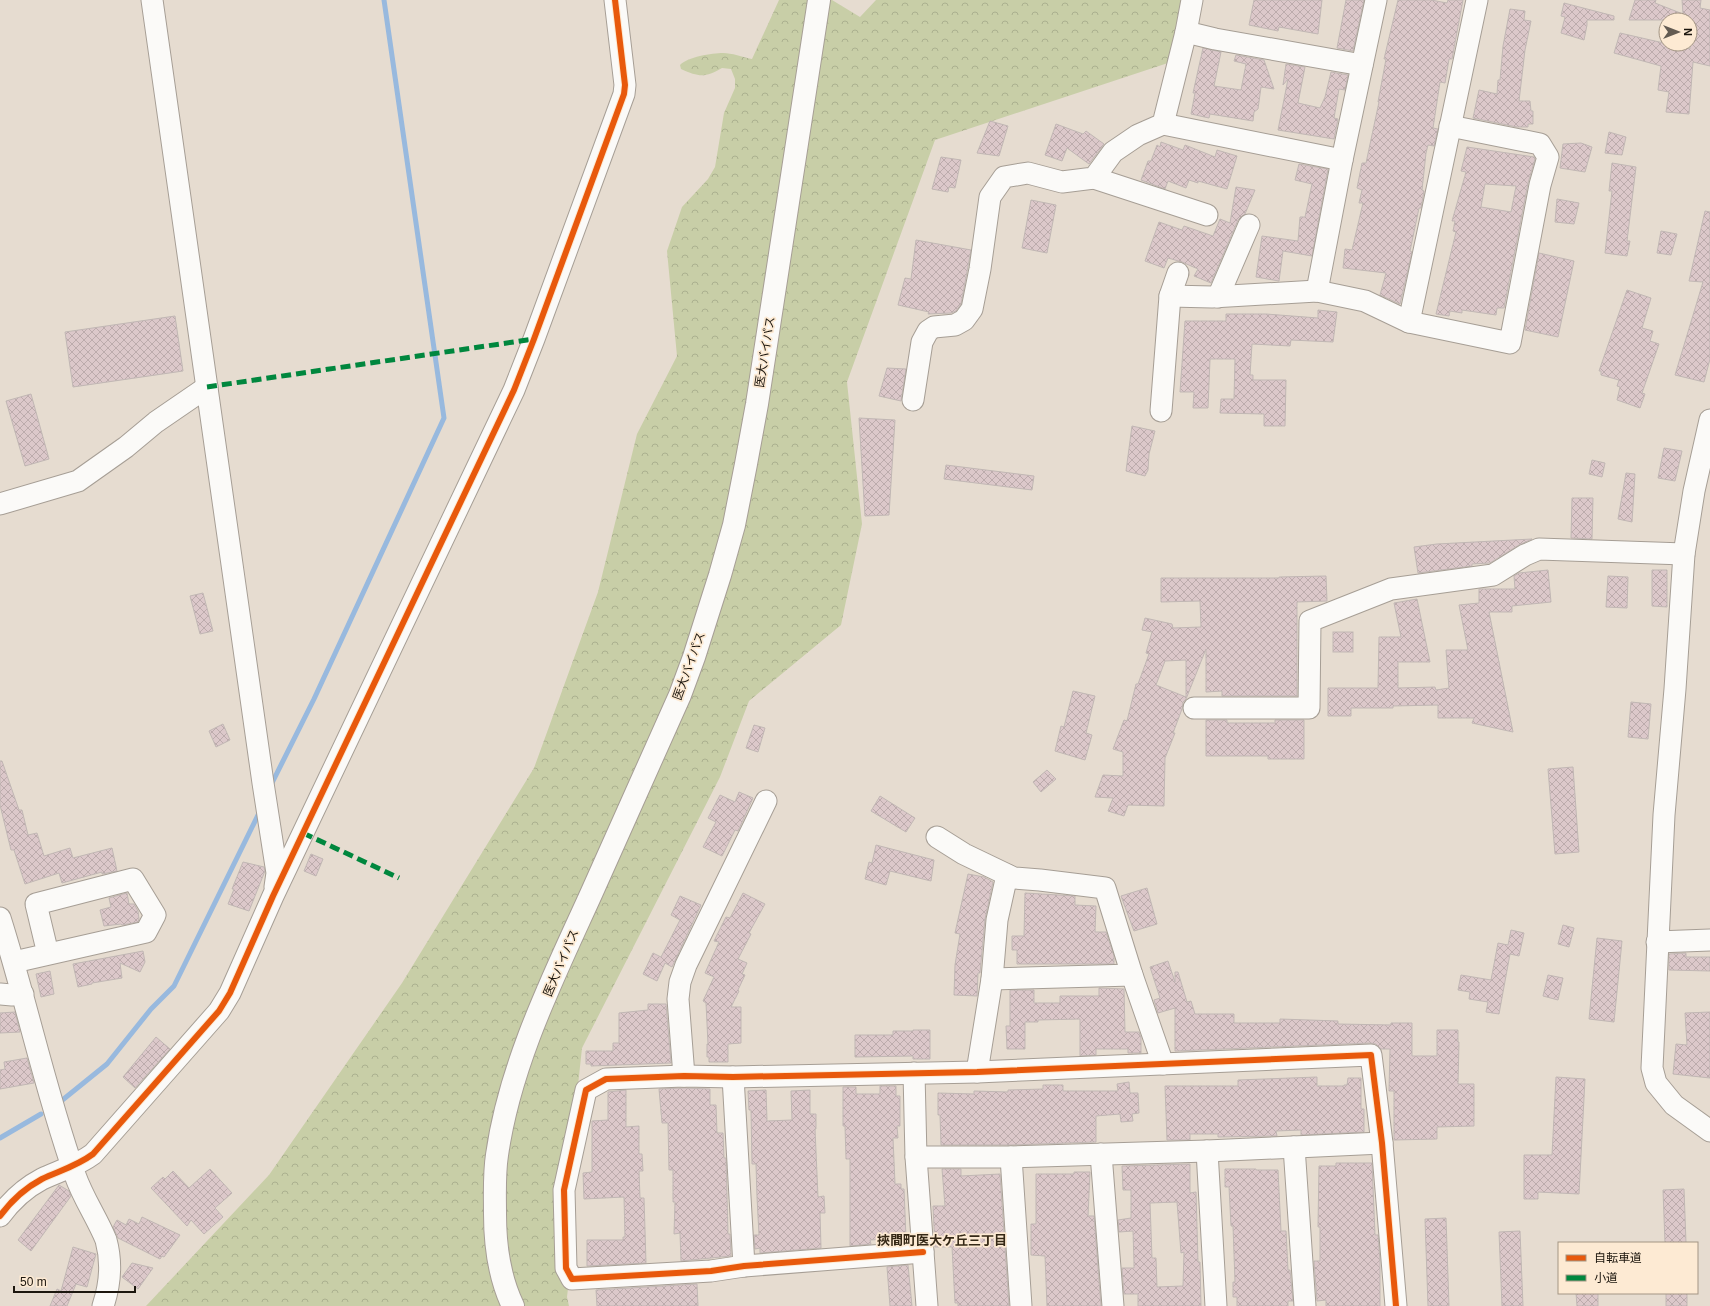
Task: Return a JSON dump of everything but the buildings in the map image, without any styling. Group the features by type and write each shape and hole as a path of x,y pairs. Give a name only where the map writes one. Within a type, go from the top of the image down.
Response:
{"main road":[{"name":"医大バイパス","path":"513,1306 504,1284 499,1266 495,1220 497,1156 509,1097 533,1028 564,954 680,695 720,575 734,524 757,404 819,0"}],"street":[{"path":"152,0 206,387 277,873 276,883 270,901"},
{"path":"0,1216 11,1202 31,1186 84,1161 93,1154 219,1011 230,993 270,901 514,390 534,339 624,94 625,85 614,0"},
{"path":"1163,124 1186,32 1192,0"},
{"path":"1317,291 1342,160 1376,0"},
{"path":"1409,322 1477,0"},
{"path":"1186,32 1215,39 1362,65"},
{"path":"1094,178 1113,152 1138,135 1163,124 1342,160"},
{"path":"1170,296 1218,297 1317,291 1365,301 1409,322 1510,343 1540,186 1548,157 1540,144 1450,126"},
{"path":"913,400 922,342 928,331 934,327 955,325 964,320 972,309 980,269 990,197 1004,177 1028,173 1062,182 1094,178 1207,215"},
{"path":"1218,297 1249,225"},
{"path":"1161,411 1170,296 1178,273"},
{"path":"0,504 78,481 126,447 156,422 206,387"},
{"path":"1710,420 1702,494 1684,554 1676,689 1664,815 1652,1068 1656,1083 1674,1105 1710,1131"},
{"path":"1194,708 1308,708 1310,620 1391,589 1492,575 1525,555 1539,549 1684,554"},
{"path":"684,1076 678,998 680,982 686,965 766,801"},
{"path":"937,837 964,854 1014,878 1105,888 1132,975 1163,1064"},
{"path":"977,1072 992,979 997,920 1006,875"},
{"path":"14,962 146,932 155,915 133,879 36,904 48,954"},
{"path":"0,918 14,962 58,1124 79,1185 103,1233 108,1250 108,1284 103,1306"},
{"path":"1657,942 1710,940"},
{"path":"992,979 1132,975"},
{"path":"0,994 23,994"},
{"path":"923,1252 744,1266 711,1271 572,1279 566,1268 564,1190 586,1090 606,1080 684,1076 733,1077 977,1072 1371,1055 1382,1143 1396,1306"},
{"path":"914,1073 916,1157 927,1306"},
{"path":"733,1077 744,1266"},
{"path":"916,1157 1011,1157 1207,1151 1382,1143"},
{"path":"1294,1147 1305,1306"},
{"path":"1207,1151 1216,1306"},
{"path":"1101,1154 1113,1306"},
{"path":"1011,1157 1021,1306"}],"green space":[{"path":"779,0 832,0 860,17 876,0 1191,0 1180,59 935,140 847,382 862,524 841,625 749,701 720,777 582,1048 572,1141 569,1280 567,1297 569,1306 146,1306 269,1175 402,983 534,768 598,592 637,434 677,356 667,251 682,207 708,179 715,167 724,113 735,88 735,79 731,69 722,68 711,74 697,75 681,69 680,65 683,62 694,58 718,53 752,59"}],"waterway":[{"path":"271,785 314,699 444,418 384,0"},
{"path":"60,1102 107,1064 151,1009 174,986 260,811"},
{"path":"0,1138 41,1114"}],"marked path":[{"path":"207,387 534,339"},
{"path":"303,833 399,878"}],"cycle path":[{"path":"0,1216 9,1205 30,1186 42,1179 81,1162 93,1154 219,1011 230,993 273,896 514,390 534,339 624,94 625,85 615,0"},
{"path":"923,1252 744,1266 711,1271 572,1279 566,1268 564,1190 586,1090 606,1079 684,1076 733,1077 977,1072 1371,1055 1382,1143 1396,1306"}],"district":[{"name":"挾間町医大ケ丘三丁目","path":"942,1240"}]}
